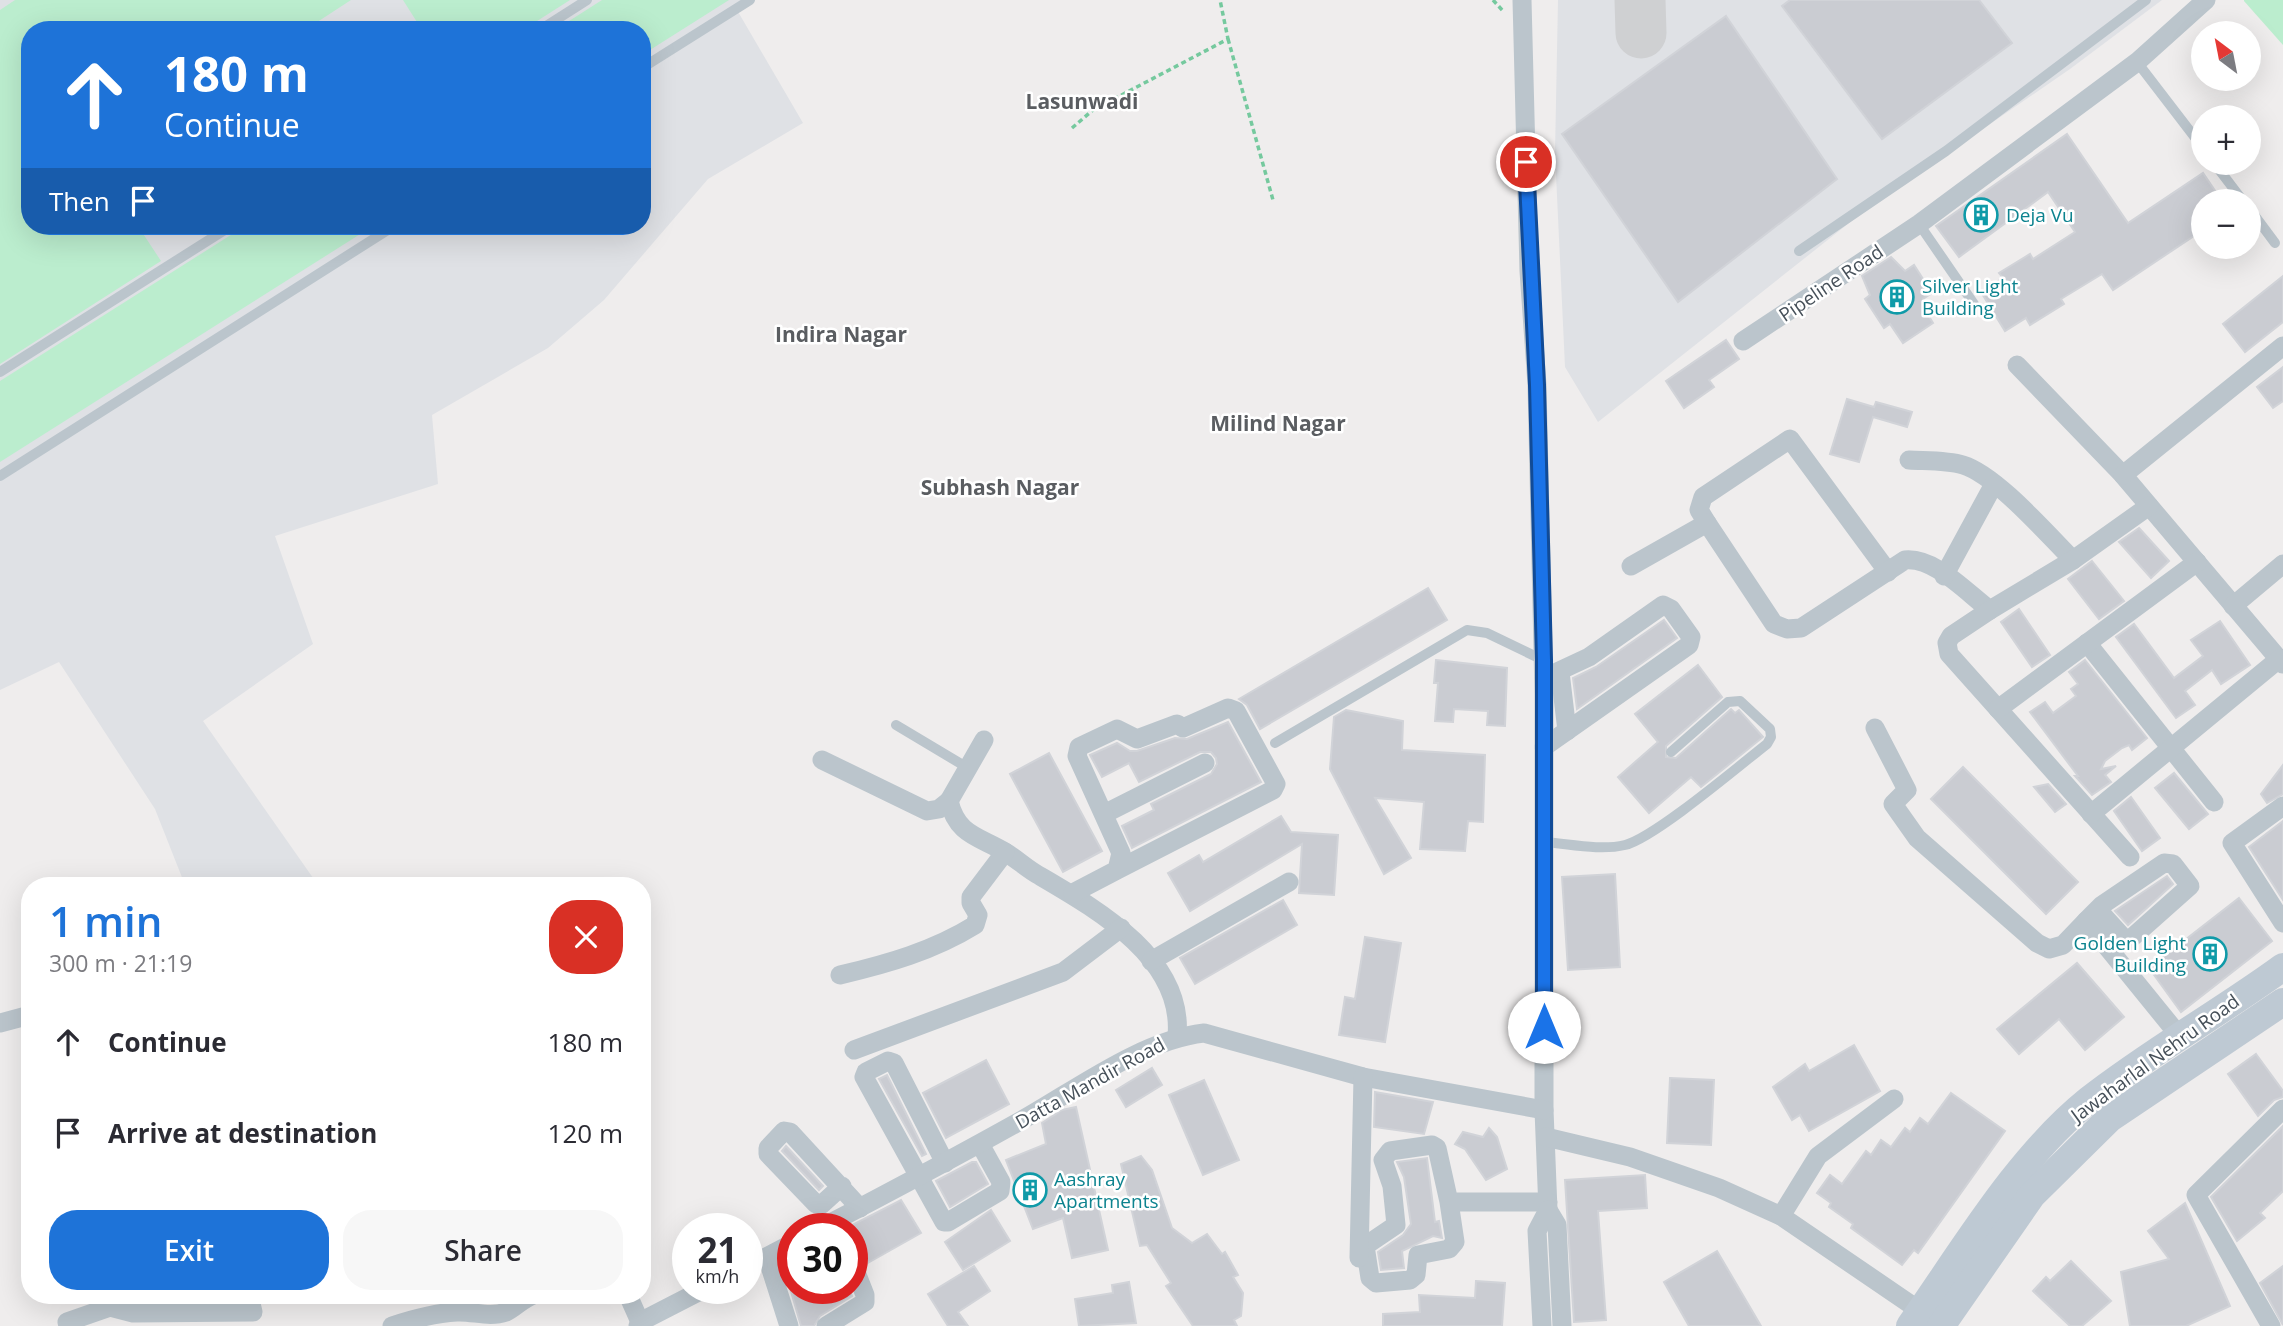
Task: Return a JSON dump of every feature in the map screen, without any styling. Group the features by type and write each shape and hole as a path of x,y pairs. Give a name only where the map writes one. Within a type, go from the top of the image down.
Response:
{"main road":[{"name":"Jawaharlal Nehru Road","path":"1928,1322 2016,1178 2055,1132 2089,1100 2181,1038 2279,978"},
{"name":"Jawaharlal Nehru Road","path":"1928,1322 2032,1195 2110,1118 2283,1002"}],"street":[{"path":"1522,0 1528,233 1550,678 1544,747 1544,1110 1548,1206 1557,1225 1562,1326"},
{"name":"Pipeline Road","path":"1742,341 1919,224 2137,62 2206,0"},
{"path":"2123,475 2283,346"},
{"path":"2017,365 2123,475 2281,661 2091,814"},
{"path":"1888,572 1790,439 1703,497 1699,510 1774,624 1787,629 1801,628 1888,572 1905,561 1916,559 1929,563 1990,610"},
{"path":"1909,460 1961,464 1975,470 1994,484 2073,560"},
{"path":"1944,576 1994,484"},
{"path":"2130,857 1954,660 1947,643 1951,636 2073,560 2148,506"},
{"path":"1631,566 1707,523"},
{"path":"1998,709 2197,562"},
{"path":"2233,606 2283,564"},
{"path":"1544,747 1689,645 1691,637 1671,609 1663,605 1589,657 1550,678"},
{"path":"2087,643 2214,802"},
{"path":"1550,678 1567,731"},
{"path":"1073,893 1273,790 1276,784 1236,712 1228,708 1183,727 1177,724 1137,739 1117,729 1079,747 1077,756 1121,853 1117,870"},
{"path":"1875,729 1907,790 1893,804 1917,838 2037,943 2049,949 2063,945 2092,916 2164,863 2173,864 2190,886 2127,942 2092,916"},
{"path":"822,760 927,811 939,809 949,801 984,740"},
{"path":"1104,814 1205,763"},
{"path":"949,801 959,827 1005,852 1039,876 1073,893 1121,928 1167,982 1180,1012 1177,1036"},
{"path":"2283,806 2232,843 2283,923"},
{"path":"840,975 895,962 958,936 975,925 978,915 971,904 971,897 1005,852"},
{"path":"1151,961 1289,882"},
{"path":"2092,916 2181,1038"},
{"path":"854,1050 1063,972 1121,928"},
{"path":"0,1023 21,1017"},
{"name":"Datta Mandir Road","path":"850,1213 942,1156 980,1144 1139,1054 1177,1036 1204,1033 1363,1077 1544,1110"},
{"path":"942,1156 894,1063 888,1061 866,1072 863,1077 944,1222 1000,1191 1001,1182 980,1144"},
{"path":"1359,1282 1363,1077"},
{"path":"1781,1216 1818,1156 1894,1099"},
{"path":"2271,1326 2196,1195 2283,1109"},
{"path":"1546,1137 1630,1157 1719,1188 1781,1216 1928,1322"},
{"path":"1432,1144 1437,1148 1449,1202 1455,1242 1449,1249 1418,1255 1416,1275 1410,1280 1376,1283 1370,1278 1365,1246 1396,1226 1392,1186 1383,1160 1385,1155 1390,1151 1432,1144"},
{"path":"842,1186 860,1208"},
{"path":"1449,1202 1548,1206"},
{"path":"1542,1326 1537,1231 1548,1206"},
{"path":"763,1277 780,1326"},
{"path":"68,1326 67,1322 103,1304"},
{"path":"115,1304 133,1313 252,1311"},
{"path":"392,1326 447,1313 478,1316 507,1311 515,1304"},
{"path":"631,1304 639,1324 676,1304"},
{"path":"787,1304 789,1326"},
{"path":"826,1326 862,1304"}],"lane":[{"path":"554,21 587,0"},
{"path":"651,62 750,0"},
{"path":"1800,251 1945,151 2146,0"},
{"path":"2137,62 2191,132"},
{"path":"2223,175 2235,189"},
{"path":"1919,224 1974,304"},
{"path":"2261,224 2275,243"},
{"path":"0,372 217,235"},
{"path":"0,475 380,235"},
{"path":"1275,744 1467,630 1486,633 1550,678"},
{"path":"1544,842 1611,847 1629,844 1657,827 1767,744 1771,737 1770,729 1740,701 1728,702 1671,752"},
{"path":"896,725 968,768"}],"path":[{"path":"1220,0 1228,39 1273,200"},
{"path":"1072,128 1093,110 1228,39"}],"shaded area":[{"path":"0,0 752,0 737,10 803,123 708,179 604,300 548,348 432,415 438,484 275,536 313,644 203,721 312,877 182,877 155,809 59,662 0,690"},
{"path":"1558,0 2162,0 2070,69 1868,208 1598,422 1565,367 1555,153"}],"green space":[{"path":"15,0 351,0 319,21 21,21 21,235 144,235 161,261 0,364 0,10"},
{"path":"403,0 570,0 537,21 416,21"},
{"path":"602,0 729,0 651,49 651,21 569,21"},
{"path":"2283,0 2283,45 2244,1"},
{"path":"231,235 359,235 0,462 0,381"}],"building":[{"path":"1790,0 1979,0 2012,43 1882,139 1782,6"},
{"path":"1726,16 1837,179 1678,302 1562,134"},
{"path":"2067,134 2128,223 2200,175 2204,175 2214,189 2191,189 2191,238 2113,290 2102,274 2061,299 2064,304 2030,325 2026,318 2005,331 1981,292 2003,278 1999,273 2030,254 2033,259 2075,232 2048,192 1959,257 1936,226"},
{"name":"Silver Light Building","path":"1891,257 1905,271 1914,265 1932,293 1923,299 1929,308 1925,310 1933,323 1903,343 1890,324 1884,328 1865,299 1870,295 1862,276"},
{"path":"2283,276 2283,322 2245,352 2223,324"},
{"path":"1726,340 1739,359 1709,380 1714,387 1684,408 1666,381"},
{"path":"2283,367 2283,401 2273,408 2257,387"},
{"path":"1847,399 1874,407 1876,402 1912,412 1907,427 1873,417 1859,462 1830,454"},
{"path":"2139,528 2169,561 2151,578 2119,542"},
{"path":"2092,561 2124,601 2099,619 2068,579"},
{"path":"1428,588 1447,620 1260,729 1247,705 1239,699"},
{"path":"2019,609 2050,655 2032,667 2001,622"},
{"path":"1664,620 1677,638 1577,709 1573,678 1596,667"},
{"path":"2220,621 2250,665 2221,684 2212,670 2185,691 2195,705 2176,718 2116,637 2134,624 2174,678 2203,656 2191,640"},
{"path":"1436,660 1507,668 1505,726 1487,725 1488,711 1454,709 1453,722 1435,721 1438,683 1434,683"},
{"path":"2085,660 2147,738 2132,750 2129,745 2105,761 2101,769 2116,766 2105,775 2111,782 2092,795 2075,776 2078,776 2030,712 2045,702 2053,713 2076,696 2071,689 2078,684 2069,672"},
{"path":"1698,665 1722,697 1666,746 1666,757 1676,758 1731,709 1735,713 1739,710 1763,737 1701,787 1691,777 1649,813 1618,777 1658,742 1635,714"},
{"path":"1346,710 1403,721 1402,750 1485,755 1483,822 1468,821 1465,851 1420,849 1424,802 1375,798 1411,858 1384,874 1330,769 1334,717"},
{"path":"1228,722 1261,782 1132,848 1122,826 1154,810 1151,804 1211,774 1217,764 1216,758 1211,752 1200,752 1139,782 1129,763 1102,777 1090,755 1117,743 1130,751 1137,751 1175,738 1187,739"},
{"path":"1049,753 1102,851 1063,872 1010,774"},
{"path":"2283,765 2283,794 2267,803 2261,794"},
{"path":"1963,767 2078,882 2046,914 1931,799"},
{"path":"2174,773 2208,814 2189,829 2155,788"},
{"path":"2048,784 2066,804 2055,812 2034,787"},
{"path":"2131,797 2160,838 2142,851 2114,811"},
{"path":"1281,816 1291,832 1338,835 1334,895 1299,893 1302,844 1190,911 1168,873 1199,855 1203,862"},
{"path":"2283,821 2283,900 2249,847"},
{"path":"1615,874 1620,967 1568,970 1562,877"},
{"path":"2167,876 2173,884 2128,925 2115,911"},
{"name":"Golden Light Building","path":"2239,898 2272,941 2181,1012 2149,968"},
{"path":"1283,900 1297,925 1195,984 1180,958"},
{"path":"1365,937 1401,943 1385,1042 1339,1035 1345,997 1355,999"},
{"path":"2077,963 2124,1017 2085,1050 2059,1019 2019,1054 1997,1029"},
{"path":"1854,1045 1880,1091 1809,1131 1800,1115 1792,1120 1773,1087 1805,1064 1809,1071"},
{"path":"2256,1054 2283,1091 2283,1097 2274,1100 2258,1116 2228,1074"},
{"path":"986,1060 1009,1104 946,1138 923,1093"},
{"path":"1152,1068 1162,1085 1126,1107 1116,1090"},
{"path":"887,1075 926,1154 922,1156 879,1079"},
{"path":"1670,1078 1714,1080 1711,1145 1667,1143"},
{"path":"1204,1080 1239,1160 1203,1175 1169,1095"},
{"path":"1375,1092 1433,1102 1424,1134 1374,1127"},
{"path":"1951,1093 2005,1131 1918,1253 1914,1250 1902,1265 1851,1228 1853,1224 1829,1207 1831,1203 1817,1193 1830,1175 1842,1184 1866,1151 1871,1155 1881,1140 1891,1147 1905,1128 1910,1132 1920,1118 1928,1124"},
{"path":"1076,1107 1108,1250 1072,1258 1063,1218 1033,1229 1006,1160 1046,1144 1042,1123 1062,1110"},
{"path":"2283,1126 2283,1191 2260,1213 2265,1218 2237,1241 2211,1197"},
{"path":"1489,1128 1497,1137 1507,1169 1486,1180 1465,1149 1455,1144 1463,1132 1483,1137"},
{"path":"786,1146 823,1186 819,1190 782,1151"},
{"path":"1141,1156 1152,1170 1172,1228 1192,1243 1207,1234 1222,1254 1225,1252 1238,1275 1233,1277 1243,1293 1241,1316 1234,1320 1237,1326 1193,1326 1166,1286 1171,1283 1147,1245 1140,1246 1121,1164"},
{"path":"1427,1158 1435,1222 1439,1221 1442,1238 1433,1236 1402,1251 1404,1268 1381,1270 1378,1252 1403,1235 1411,1224 1404,1177 1397,1162"},
{"path":"976,1162 988,1184 950,1207 936,1181"},
{"path":"1645,1175 1647,1208 1598,1211 1606,1320 1574,1322 1565,1180"},
{"path":"901,1200 921,1233 868,1263 868,1217"},
{"path":"2185,1203 2230,1306 2186,1326 2130,1326 2121,1272 2169,1259 2148,1231"},
{"path":"991,1210 1010,1241 963,1270 945,1242"},
{"path":"1717,1251 1761,1326 1689,1326 1664,1282"},
{"path":"2071,1261 2111,1301 2082,1326 2070,1326 2033,1291 2046,1277 2050,1281"},
{"path":"974,1266 990,1291 958,1312 968,1326 948,1326 928,1294"},
{"path":"2283,1266 2283,1325 2260,1283"},
{"path":"1476,1281 1505,1283 1502,1326 1383,1326 1383,1314 1420,1312 1419,1295 1475,1298"},
{"path":"1129,1282 1136,1323 1079,1326 1075,1299 1113,1293 1112,1285"},
{"path":"795,1304 839,1304 820,1316 814,1326 801,1326"}],"taxiway":[{"path":"1640,0 1641,33"}],"place":[{"name":"Deja Vu","path":"1981,215"},
{"name":"Silver Light Building","path":"1897,297"},
{"name":"Golden Light Building","path":"2210,954"},
{"name":"Aashray Apartments","path":"1030,1190"}],"district":[{"name":"Lasunwadi","path":"1082,102"},
{"name":"Indira Nagar","path":"841,335"},
{"name":"Milind Nagar","path":"1278,424"},
{"name":"Subhash Nagar","path":"1000,488"}],"route":[{"path":"1526,162 1537,385 1544,660 1544,1027"}]}
